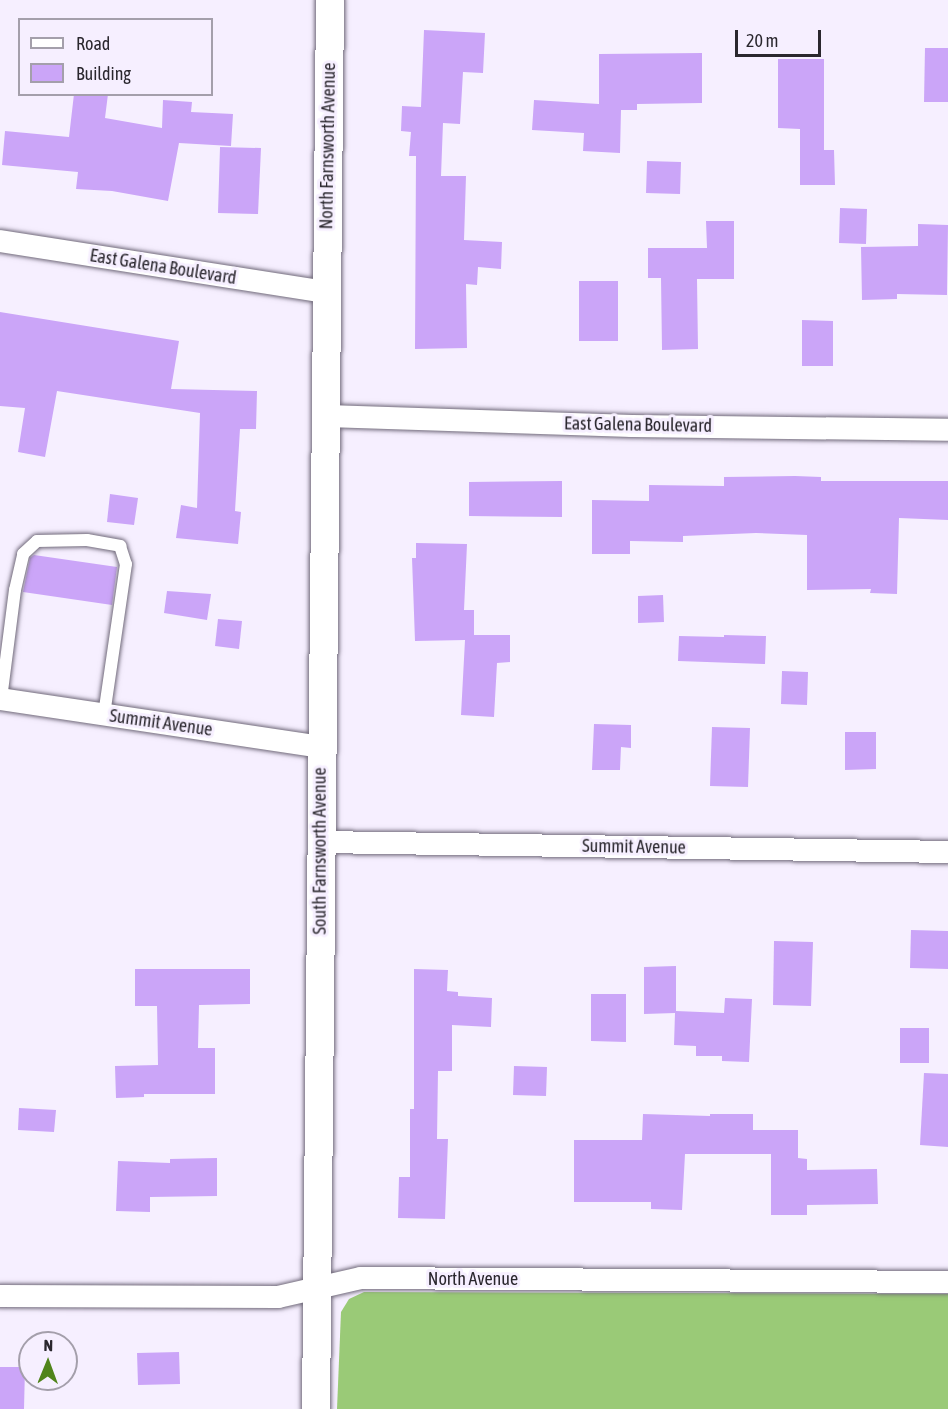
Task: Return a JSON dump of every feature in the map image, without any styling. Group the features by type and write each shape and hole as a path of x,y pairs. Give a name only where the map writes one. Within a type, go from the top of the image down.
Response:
{"street":[{"name":"North Farnsworth Avenue","path":"326,292 330,0"},
{"name":"East Galena Boulevard","path":"0,241 326,292"},
{"name":"South Farnsworth Avenue","path":"316,1409 321,747 327,416 326,292"},
{"name":"East Galena Boulevard","path":"327,416 632,426 948,430"},
{"name":"Summit Avenue","path":"1,699 321,747"},
{"name":"Summit Avenue","path":"321,842 948,852"},
{"name":"North Avenue","path":"0,1296 278,1297 361,1278 948,1282"}],"lane":[{"path":"1,699 15,590 23,554 37,541 87,540 120,546 126,564 104,715"}],"green space":[{"path":"364,1292 948,1294 948,1409 337,1409 341,1312 349,1299"}],"building":[{"path":"424,30 485,33 483,73 463,72 460,124 443,123 441,176 466,176 464,240 502,242 501,269 478,267 477,285 466,284 467,348 415,349 416,156 409,156 411,132 401,131 402,106 421,107"},
{"path":"925,48 948,48 948,102 924,102"},
{"path":"702,53 702,103 637,104 637,110 621,110 620,153 583,151 584,133 532,130 534,100 599,104 599,54"},
{"path":"778,59 824,59 824,150 834,150 835,185 800,185 800,129 778,128"},
{"path":"74,96 108,96 105,118 162,128 163,100 192,102 191,112 233,114 231,146 179,143 168,201 112,191 76,189 78,172 2,165 5,131 69,137"},
{"path":"220,147 261,148 258,214 218,213"},
{"path":"647,161 681,162 680,194 646,193"},
{"path":"840,208 867,209 866,244 839,243"},
{"path":"706,221 734,221 734,279 697,279 698,349 662,350 661,278 648,278 648,248 707,248"},
{"path":"918,224 948,225 947,295 897,294 897,299 862,300 861,247 918,246"},
{"path":"579,281 618,281 618,341 579,341"},
{"path":"0,312 179,341 171,389 257,391 256,429 240,429 235,511 241,512 238,544 176,538 181,505 197,508 200,413 57,391 45,457 18,452 25,408 0,406"},
{"path":"802,320 833,321 833,366 802,366"},
{"path":"724,477 821,477 821,481 948,481 948,520 899,518 897,594 870,593 871,589 807,590 807,535 756,533 683,536 683,542 630,541 630,554 592,554 592,500 649,501 649,485 724,486"},
{"path":"562,481 562,517 469,516 469,482"},
{"path":"110,494 138,498 134,525 107,522"},
{"path":"416,543 467,544 464,610 474,610 474,635 510,635 510,662 497,663 494,717 461,715 465,640 415,641 412,558 416,558"},
{"path":"34,555 117,567 112,605 23,592 30,558"},
{"path":"167,591 211,594 207,620 164,613"},
{"path":"663,595 664,622 638,623 638,596"},
{"path":"218,619 242,621 239,649 215,646"},
{"path":"724,635 766,636 765,664 678,661 679,636 724,637"},
{"path":"782,671 808,672 807,705 781,704"},
{"path":"594,724 631,725 631,748 621,747 620,770 592,770"},
{"path":"712,727 750,728 748,787 710,786"},
{"path":"845,732 876,732 876,769 845,770"},
{"path":"911,930 948,931 948,969 910,968"},
{"path":"774,941 813,942 811,1006 773,1005"},
{"path":"676,966 676,1011 724,1013 725,998 752,999 749,1062 722,1061 722,1056 696,1056 696,1046 674,1045 675,1013 644,1014 644,967"},
{"path":"135,969 250,969 250,1004 199,1005 198,1048 215,1048 215,1094 144,1094 144,1097 116,1098 115,1066 158,1065 157,1006 135,1006"},
{"path":"414,969 448,970 447,991 458,992 458,996 492,998 491,1027 452,1025 452,1071 438,1071 437,1139 448,1139 445,1219 398,1218 399,1177 410,1177 410,1109 414,1109"},
{"path":"591,994 626,994 626,1042 591,1041"},
{"path":"900,1028 929,1028 929,1063 900,1063"},
{"path":"514,1066 547,1067 546,1096 513,1095"},
{"path":"924,1073 948,1074 948,1147 920,1145"},
{"path":"19,1108 56,1110 54,1132 18,1130"},
{"path":"643,1114 710,1116 710,1114 753,1114 753,1130 798,1130 798,1158 807,1159 807,1170 877,1169 878,1204 807,1205 807,1215 771,1215 771,1154 685,1154 682,1210 651,1209 651,1202 574,1202 574,1140 642,1140"},
{"path":"217,1158 217,1196 150,1197 150,1212 116,1211 118,1161 170,1163 170,1159"},
{"path":"179,1352 180,1384 138,1385 137,1353"},
{"path":"0,1367 18,1367 18,1391 24,1391 24,1409 0,1409"}]}
